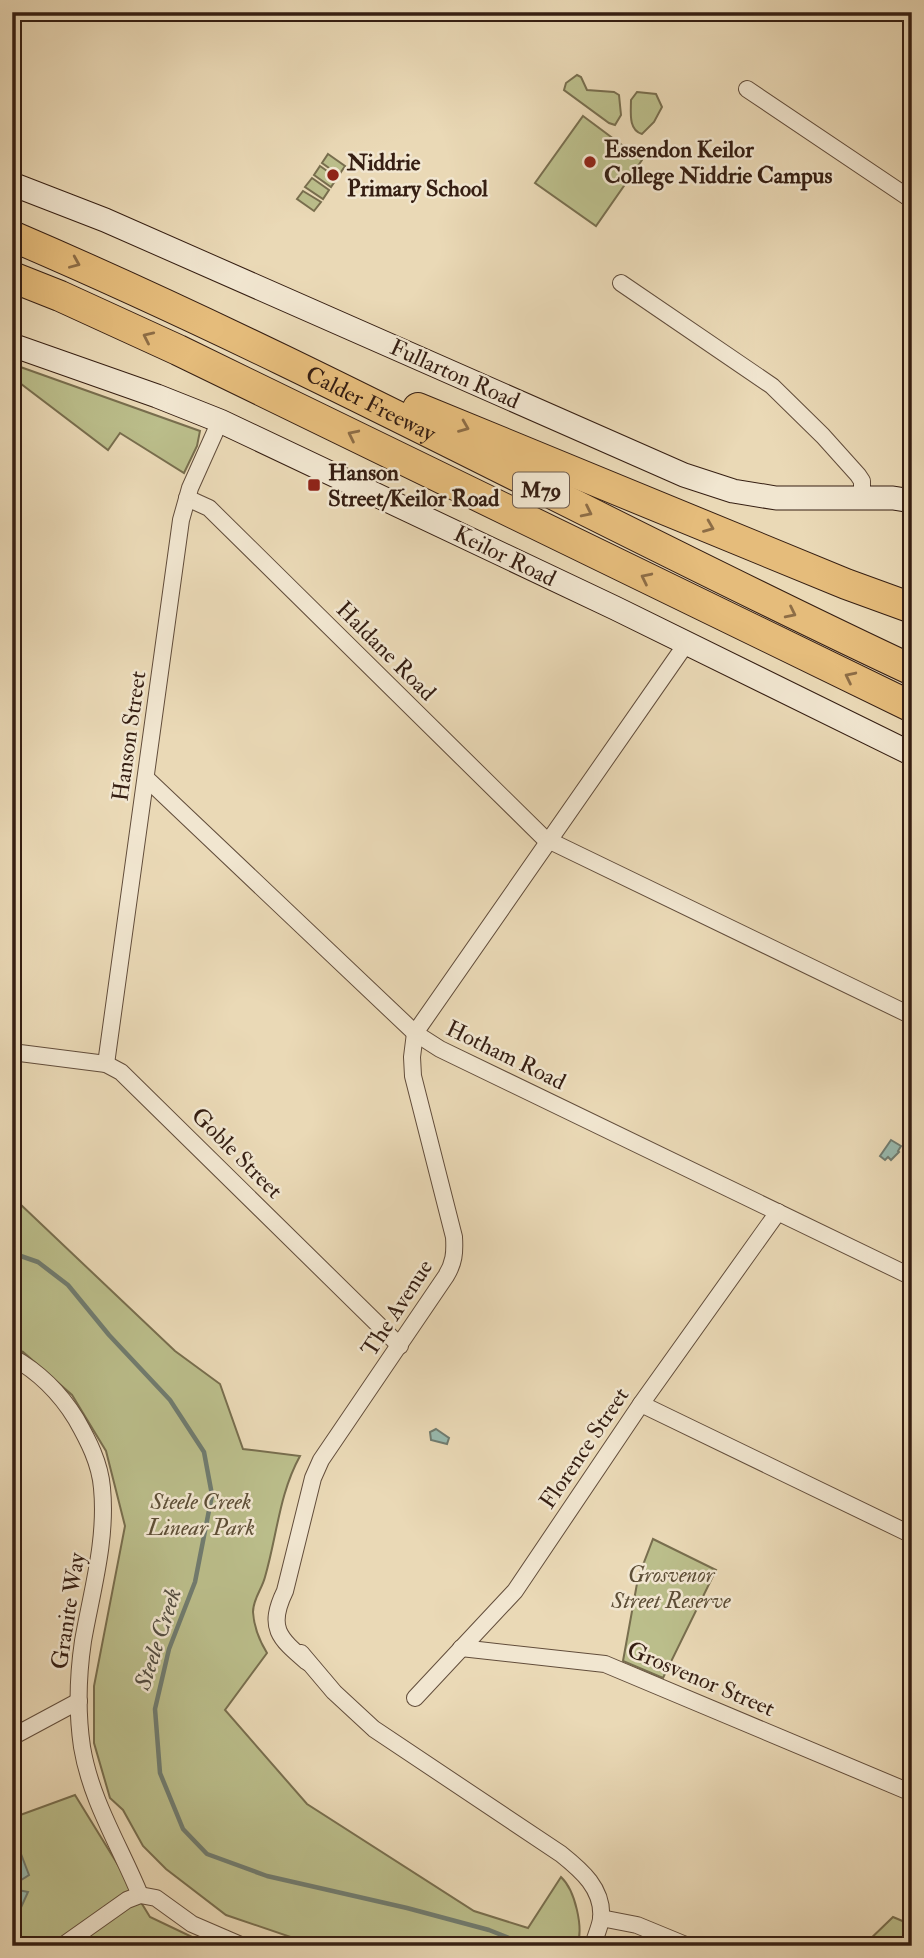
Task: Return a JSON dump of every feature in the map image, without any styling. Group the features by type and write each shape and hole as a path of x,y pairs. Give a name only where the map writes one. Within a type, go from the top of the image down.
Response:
{"highway":[{"name":"Calder Freeway","path":"12,236 197,319 648,543 912,670"},
{"name":"Calder Freeway","path":"12,277 178,350 912,707"},
{"path":"197,319 846,584 912,608"}],"main road":[{"name":"Fullarton Road","path":"12,184 105,220 684,475 733,491 776,498 892,498 912,501"},
{"name":"Keilor Road","path":"12,345 220,421 615,608 912,754"}],"street":[{"path":"747,89 912,200"},
{"path":"621,283 772,386 858,475 862,481 862,498"},
{"name":"Hanson Street","path":"106,1064 181,520 187,498 220,421"},
{"name":"Haldane Road","path":"187,498 209,508 549,842 912,1016"},
{"path":"415,1033 686,644"},
{"name":"Hotham Road","path":"146,778 415,1033 440,1049 912,1277"},
{"name":"The Avenue","path":"415,1033 413,1076 454,1237 453,1266 321,1461 313,1478 285,1591 277,1607 275,1623 283,1641 374,1729 561,1854 586,1874 595,1891 601,1918"},
{"name":"Goble Street","path":"12,1052 106,1064 121,1072 400,1346"},
{"name":"Florence Street","path":"415,1698 515,1591 641,1404 778,1212"},
{"name":"Granite Way","path":"12,1357 29,1366 62,1397 90,1444 103,1486 103,1538 83,1644 79,1701 82,1747 94,1794 140,1895"},
{"path":"641,1404 912,1535"},
{"name":"Grosvenor Street","path":"461,1648 605,1664 912,1793"},
{"path":"12,1737 79,1701"},
{"path":"62,1946 127,1900 140,1895 156,1898 192,1924 243,1946"},
{"path":"593,1946 601,1918 637,1925 688,1946"}],"green space":[{"path":"577,75 581,77 587,90 614,92 619,95 621,115 615,125 564,90 566,83"},
{"path":"637,92 656,94 662,107 654,122 642,134 634,129 631,120 631,100"},
{"path":"583,116 642,160 596,226 535,183"},
{"path":"328,154 345,166 339,175 322,163"},
{"path":"320,166 337,178 331,187 314,175"},
{"path":"312,178 329,190 323,199 305,187"},
{"path":"303,191 321,202 314,211 297,199"},
{"path":"12,364 200,431 197,446 184,473 120,433 108,450 12,377"},
{"name":"Steele Creek Linear Park","path":"12,1165 19,1203 175,1351 220,1384 243,1449 300,1456 287,1485 265,1577 253,1607 259,1639 267,1653 225,1710 307,1804 474,1911 528,1928 561,1877 577,1910 577,1946 317,1946 226,1915 166,1869 143,1846 123,1810 110,1798 94,1743 94,1686 125,1526 106,1451 72,1395 23,1352 12,1348"},
{"name":"Grosvenor Street Reserve","path":"653,1539 716,1570 663,1678 623,1661 638,1578"},
{"path":"75,1795 150,1917 211,1946 12,1946 12,1818"},
{"path":"893,1917 912,1925 912,1946 863,1946"}],"water":[{"path":"891,1140 901,1146 891,1160 888,1157 885,1160 880,1156"},
{"path":"436,1429 449,1438 447,1444 431,1440 430,1432"},
{"path":"12,1846 21,1854 29,1875 18,1882 18,1890 28,1892 19,1912 12,1919"}],"waterway":[{"name":"Steele Creek","path":"12,1253 38,1262 68,1285 109,1335 170,1400 204,1452 212,1495 195,1582 169,1649 155,1709 160,1773 183,1829 207,1854 267,1876 407,1908 489,1930 529,1946"}],"place":[{"name":"Essendon Keilor College Niddrie Campus","path":"590,162"},
{"name":"Niddrie Primary School","path":"333,175"},
{"name":"Hanson Street/Keilor Road","path":"314,485"}]}
